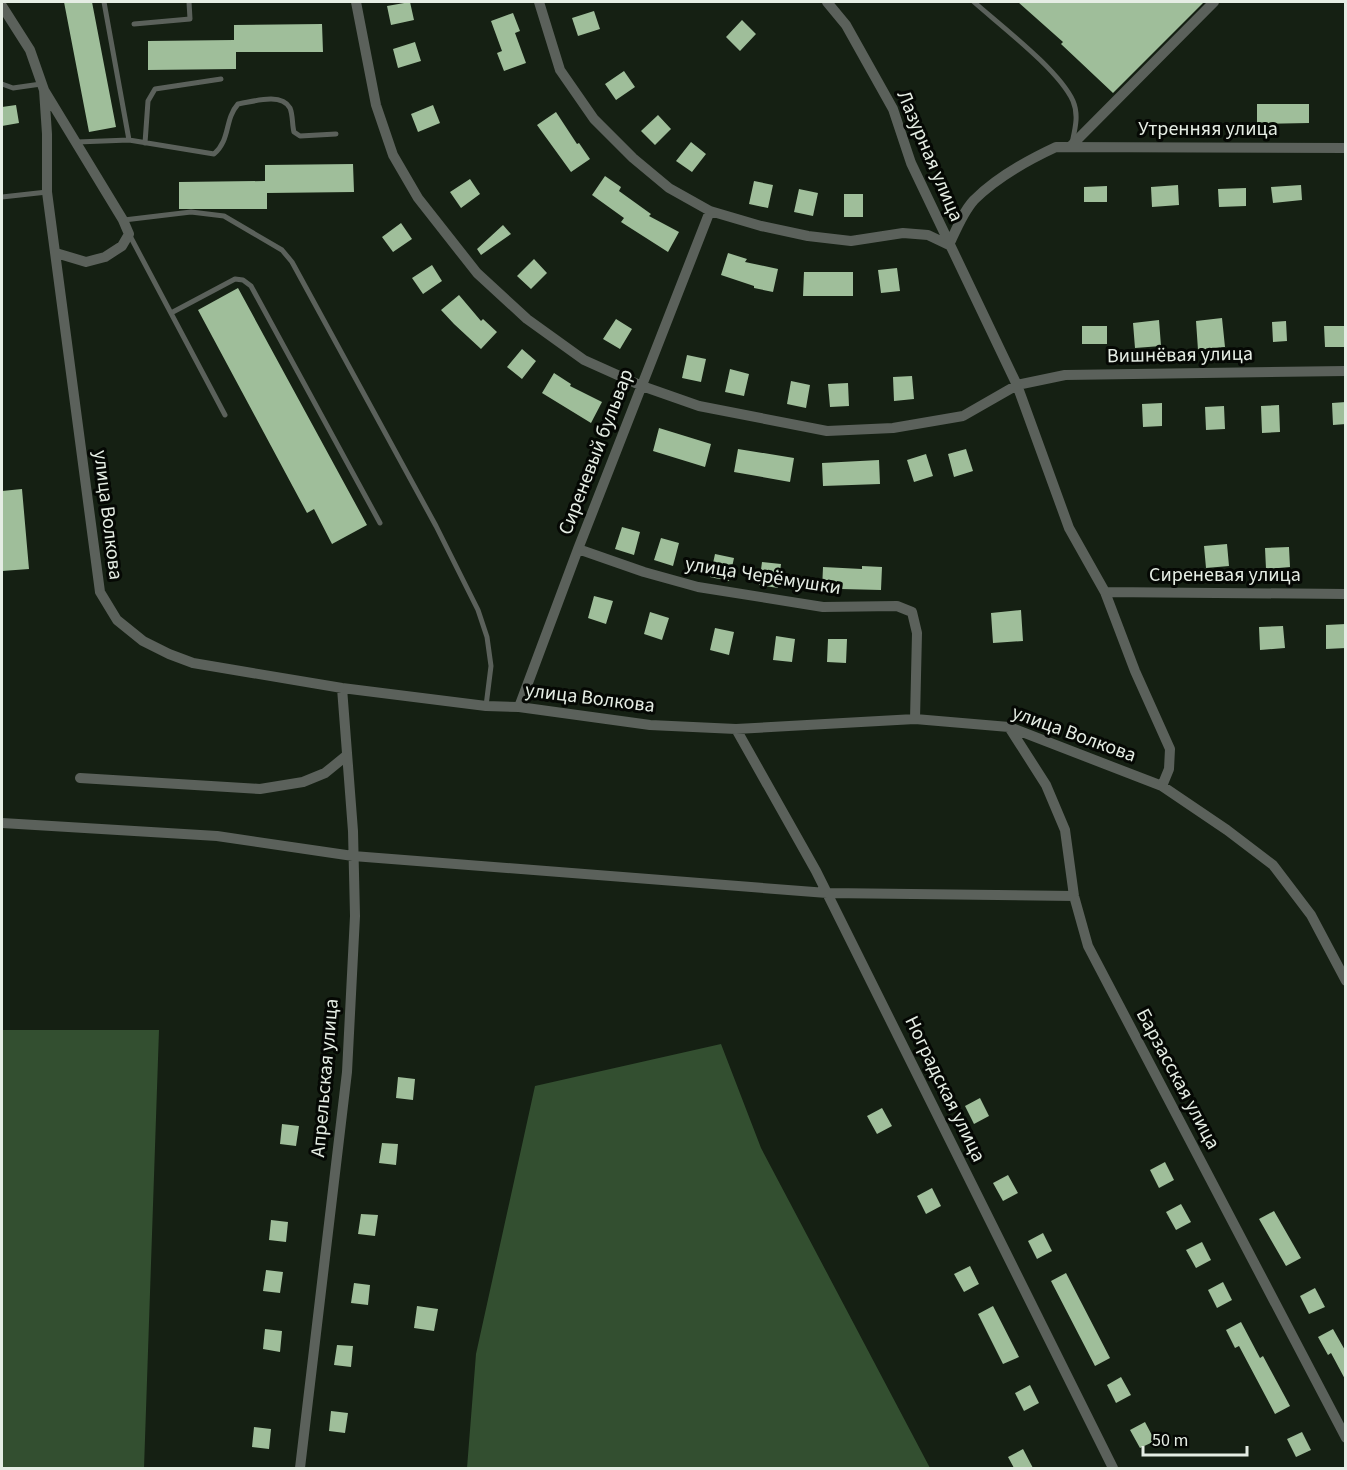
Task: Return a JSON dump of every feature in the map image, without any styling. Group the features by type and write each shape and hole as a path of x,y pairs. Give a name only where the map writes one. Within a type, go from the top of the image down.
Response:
{"street":[{"name":"Вишнёвая улица","path":"356,2 376,105 393,155 418,198 477,273 527,319 584,360 642,386 699,406 827,431 893,428 963,416 1017,385 1065,375 1346,371"},
{"name":"Лазурная улица","path":"539,2 560,70 594,119 633,158 669,188 710,211 761,226 808,236 851,241 903,232 928,235 949,245"},
{"name":"Лазурная улица","path":"827,2 846,25 893,109 911,163 949,245"},
{"path":"1070,147 1214,2"},
{"name":"улица Волкова","path":"2,9 30,50 42,87 47,134 47,192 100,592 117,620 143,641 193,663 342,688 486,706 519,707 650,725 736,729 915,719 1009,727 1162,786 1273,864 1311,915 1346,981"},
{"name":"улица Волкова","path":"42,87 123,220 129,234"},
{"name":"Утренняя улица","path":"949,245 973,201 1023,163 1056,147 1346,148"},
{"name":"Сиреневый бульвар","path":"519,707 710,211"},
{"path":"56,253 86,262 105,257 122,246 129,234"},
{"path":"949,245 1017,385 1069,528 1105,592 1135,671 1170,749 1168,769 1162,786"},
{"name":"улица Черёмушки","path":"578,549 644,572 698,587 823,607 897,606 912,612 917,633 915,719"},
{"name":"Сиреневая улица","path":"1105,592 1346,594"},
{"name":"Апрельская улица","path":"300,1468 347,1072 354,916 353,856 342,688"},
{"name":"Барзасская улица","path":"1009,727 1046,785 1065,830 1074,896 1088,946 1346,1438"},
{"name":"Ноградская улица","path":"736,729 827,893 1113,1468"},
{"path":"80,778 260,789 303,782 325,773 346,756"},
{"path":"2,823 217,836 353,856 827,893 1074,896"}],"lane":[{"path":"104,2 129,141"},
{"path":"134,24 189,19 189,2"},
{"path":"974,2 1056,75 1073,102 1077,124 1070,147"},
{"path":"145,143 148,101 155,89 221,79"},
{"path":"2,84 13,88 42,87"},
{"path":"76,142 129,141 214,154 223,146 231,112 238,104 275,99 284,101 291,109 294,132 300,136 336,134"},
{"path":"2,197 47,192"},
{"path":"123,220 190,212 224,216 282,250 292,262 436,526 478,610 487,637 490,666 486,706"},
{"path":"129,234 225,415"},
{"path":"171,313 235,279 243,280 251,286 380,523"}],"green space":[{"path":"2,1030 159,1030 144,1468 2,1468"},
{"path":"721,1044 761,1148 930,1468 467,1468 476,1354 535,1086"}],"building":[{"path":"64,2 92,2 116,127 89,132"},
{"path":"410,2 414,20 391,25 387,6"},
{"path":"1018,2 1204,2 1113,93 1061,44 1063,42"},
{"path":"594,11 600,29 578,36 572,18"},
{"path":"513,13 520,31 515,33 526,63 504,71 497,53 502,51 491,21"},
{"path":"742,20 756,34 740,51 726,37"},
{"path":"322,24 323,52 236,52 236,69 148,70 148,41 234,40 234,25"},
{"path":"415,42 421,61 398,68 393,49"},
{"path":"624,71 635,87 616,100 605,84"},
{"path":"1257,104 1309,104 1309,123 1257,124"},
{"path":"16,105 19,123 2,126 2,107"},
{"path":"433,105 440,123 418,132 411,114"},
{"path":"556,112 590,159 571,172 537,125"},
{"path":"658,115 671,129 655,145 641,131"},
{"path":"691,142 706,154 692,172 676,161"},
{"path":"353,164 354,192 267,193 267,209 179,209 179,182 265,181 265,165"},
{"path":"605,176 621,187 619,191 651,214 649,216 679,232 668,252 621,222 624,218 592,195"},
{"path":"470,179 480,194 461,208 450,192"},
{"path":"754,181 773,185 768,208 749,204"},
{"path":"1178,185 1179,205 1152,207 1151,187"},
{"path":"1301,185 1302,200 1273,203 1271,187"},
{"path":"1107,186 1107,202 1084,202 1084,187"},
{"path":"1246,188 1246,206 1219,207 1218,189"},
{"path":"799,189 818,193 813,216 794,212"},
{"path":"844,194 863,194 863,217 844,217"},
{"path":"401,223 412,239 393,252 382,237"},
{"path":"503,225 511,234 481,255 477,249"},
{"path":"728,253 747,259 745,262 778,269 773,292 754,288 754,286 721,275"},
{"path":"534,259 547,273 531,289 517,276"},
{"path":"432,265 442,281 423,294 412,278"},
{"path":"897,268 900,291 881,293 878,270"},
{"path":"804,272 853,272 853,296 803,296"},
{"path":"238,288 367,525 332,544 314,509 307,513 198,310"},
{"path":"459,295 481,321 483,319 497,332 481,349 441,310"},
{"path":"1222,318 1225,347 1198,350 1196,321"},
{"path":"616,319 632,329 620,349 603,339"},
{"path":"1159,320 1161,346 1135,348 1133,323"},
{"path":"1286,321 1287,341 1273,342 1272,322"},
{"path":"1082,326 1107,326 1107,344 1082,344"},
{"path":"1324,326 1346,326 1346,347 1325,347"},
{"path":"522,349 536,361 522,379 507,367"},
{"path":"687,355 706,359 701,382 682,378"},
{"path":"730,369 749,374 744,396 725,392"},
{"path":"554,373 571,384 570,386 602,402 591,423 542,393"},
{"path":"912,376 914,399 894,401 893,377"},
{"path":"791,381 810,385 806,408 787,404"},
{"path":"848,383 849,406 830,407 828,384"},
{"path":"1346,402 1346,424 1333,425 1332,403"},
{"path":"1162,403 1162,426 1143,427 1142,404"},
{"path":"1279,405 1280,432 1262,433 1261,406"},
{"path":"1224,406 1225,429 1206,430 1205,407"},
{"path":"659,428 711,444 705,467 653,451"},
{"path":"738,449 794,458 790,482 734,472"},
{"path":"966,449 973,471 954,477 948,454"},
{"path":"926,454 933,476 914,482 907,460"},
{"path":"879,460 880,484 823,486 822,463"},
{"path":"22,489 29,569 2,571 2,491"},
{"path":"622,527 640,532 634,555 615,549"},
{"path":"661,538 679,543 673,566 654,560"},
{"path":"1227,544 1229,566 1206,568 1204,546"},
{"path":"1289,547 1290,567 1266,569 1265,548"},
{"path":"715,554 734,558 729,581 710,577"},
{"path":"762,562 781,564 778,588 759,585"},
{"path":"862,566 882,567 881,590 822,590 823,567 862,569"},
{"path":"594,596 613,601 606,624 588,618"},
{"path":"1021,610 1023,641 993,643 991,613"},
{"path":"650,612 669,618 662,640 644,634"},
{"path":"1346,624 1346,648 1326,649 1326,625"},
{"path":"1283,626 1285,648 1260,650 1259,627"},
{"path":"715,628 734,632 729,655 710,650"},
{"path":"776,636 795,639 792,662 773,660"},
{"path":"828,639 847,639 846,663 827,662"},
{"path":"398,1077 415,1079 413,1100 396,1098"},
{"path":"980,1098 989,1116 974,1124 965,1106"},
{"path":"882,1108 892,1126 877,1134 867,1116"},
{"path":"282,1124 299,1126 296,1146 280,1144"},
{"path":"382,1143 398,1144 396,1165 379,1163"},
{"path":"1165,1162 1174,1180 1159,1188 1150,1170"},
{"path":"1008,1175 1018,1193 1003,1201 993,1183"},
{"path":"932,1188 941,1206 926,1214 917,1196"},
{"path":"1181,1204 1191,1222 1176,1230 1166,1212"},
{"path":"1274,1211 1301,1258 1286,1266 1259,1219"},
{"path":"361,1214 378,1215 375,1236 358,1234"},
{"path":"271,1220 288,1222 286,1242 269,1240"},
{"path":"1043,1233 1052,1251 1037,1259 1028,1241"},
{"path":"1202,1242 1211,1260 1196,1268 1186,1250"},
{"path":"970,1266 979,1284 964,1292 954,1274"},
{"path":"266,1270 283,1272 280,1293 263,1291"},
{"path":"1066,1273 1110,1358 1095,1366 1051,1281"},
{"path":"1223,1282 1232,1300 1217,1308 1208,1290"},
{"path":"354,1283 370,1285 368,1305 351,1303"},
{"path":"1315,1288 1325,1307 1309,1314 1300,1296"},
{"path":"417,1306 438,1309 434,1331 414,1328"},
{"path":"993,1306 1019,1357 1003,1364 978,1314"},
{"path":"1241,1322 1260,1358 1263,1356 1290,1406 1275,1414 1239,1346 1235,1348 1226,1330"},
{"path":"265,1329 282,1331 280,1352 263,1349"},
{"path":"1333,1329 1346,1352 1346,1381 1331,1353 1328,1355 1318,1337"},
{"path":"337,1345 353,1346 351,1367 334,1365"},
{"path":"1121,1377 1131,1395 1116,1403 1107,1385"},
{"path":"1030,1385 1039,1403 1024,1411 1015,1393"},
{"path":"331,1411 348,1413 345,1433 329,1431"},
{"path":"1145,1422 1155,1441 1140,1448 1130,1430"},
{"path":"254,1427 271,1429 269,1449 252,1447"},
{"path":"1302,1432 1311,1450 1296,1457 1287,1439"},
{"path":"1023,1449 1033,1468 1014,1468 1008,1457"}]}
